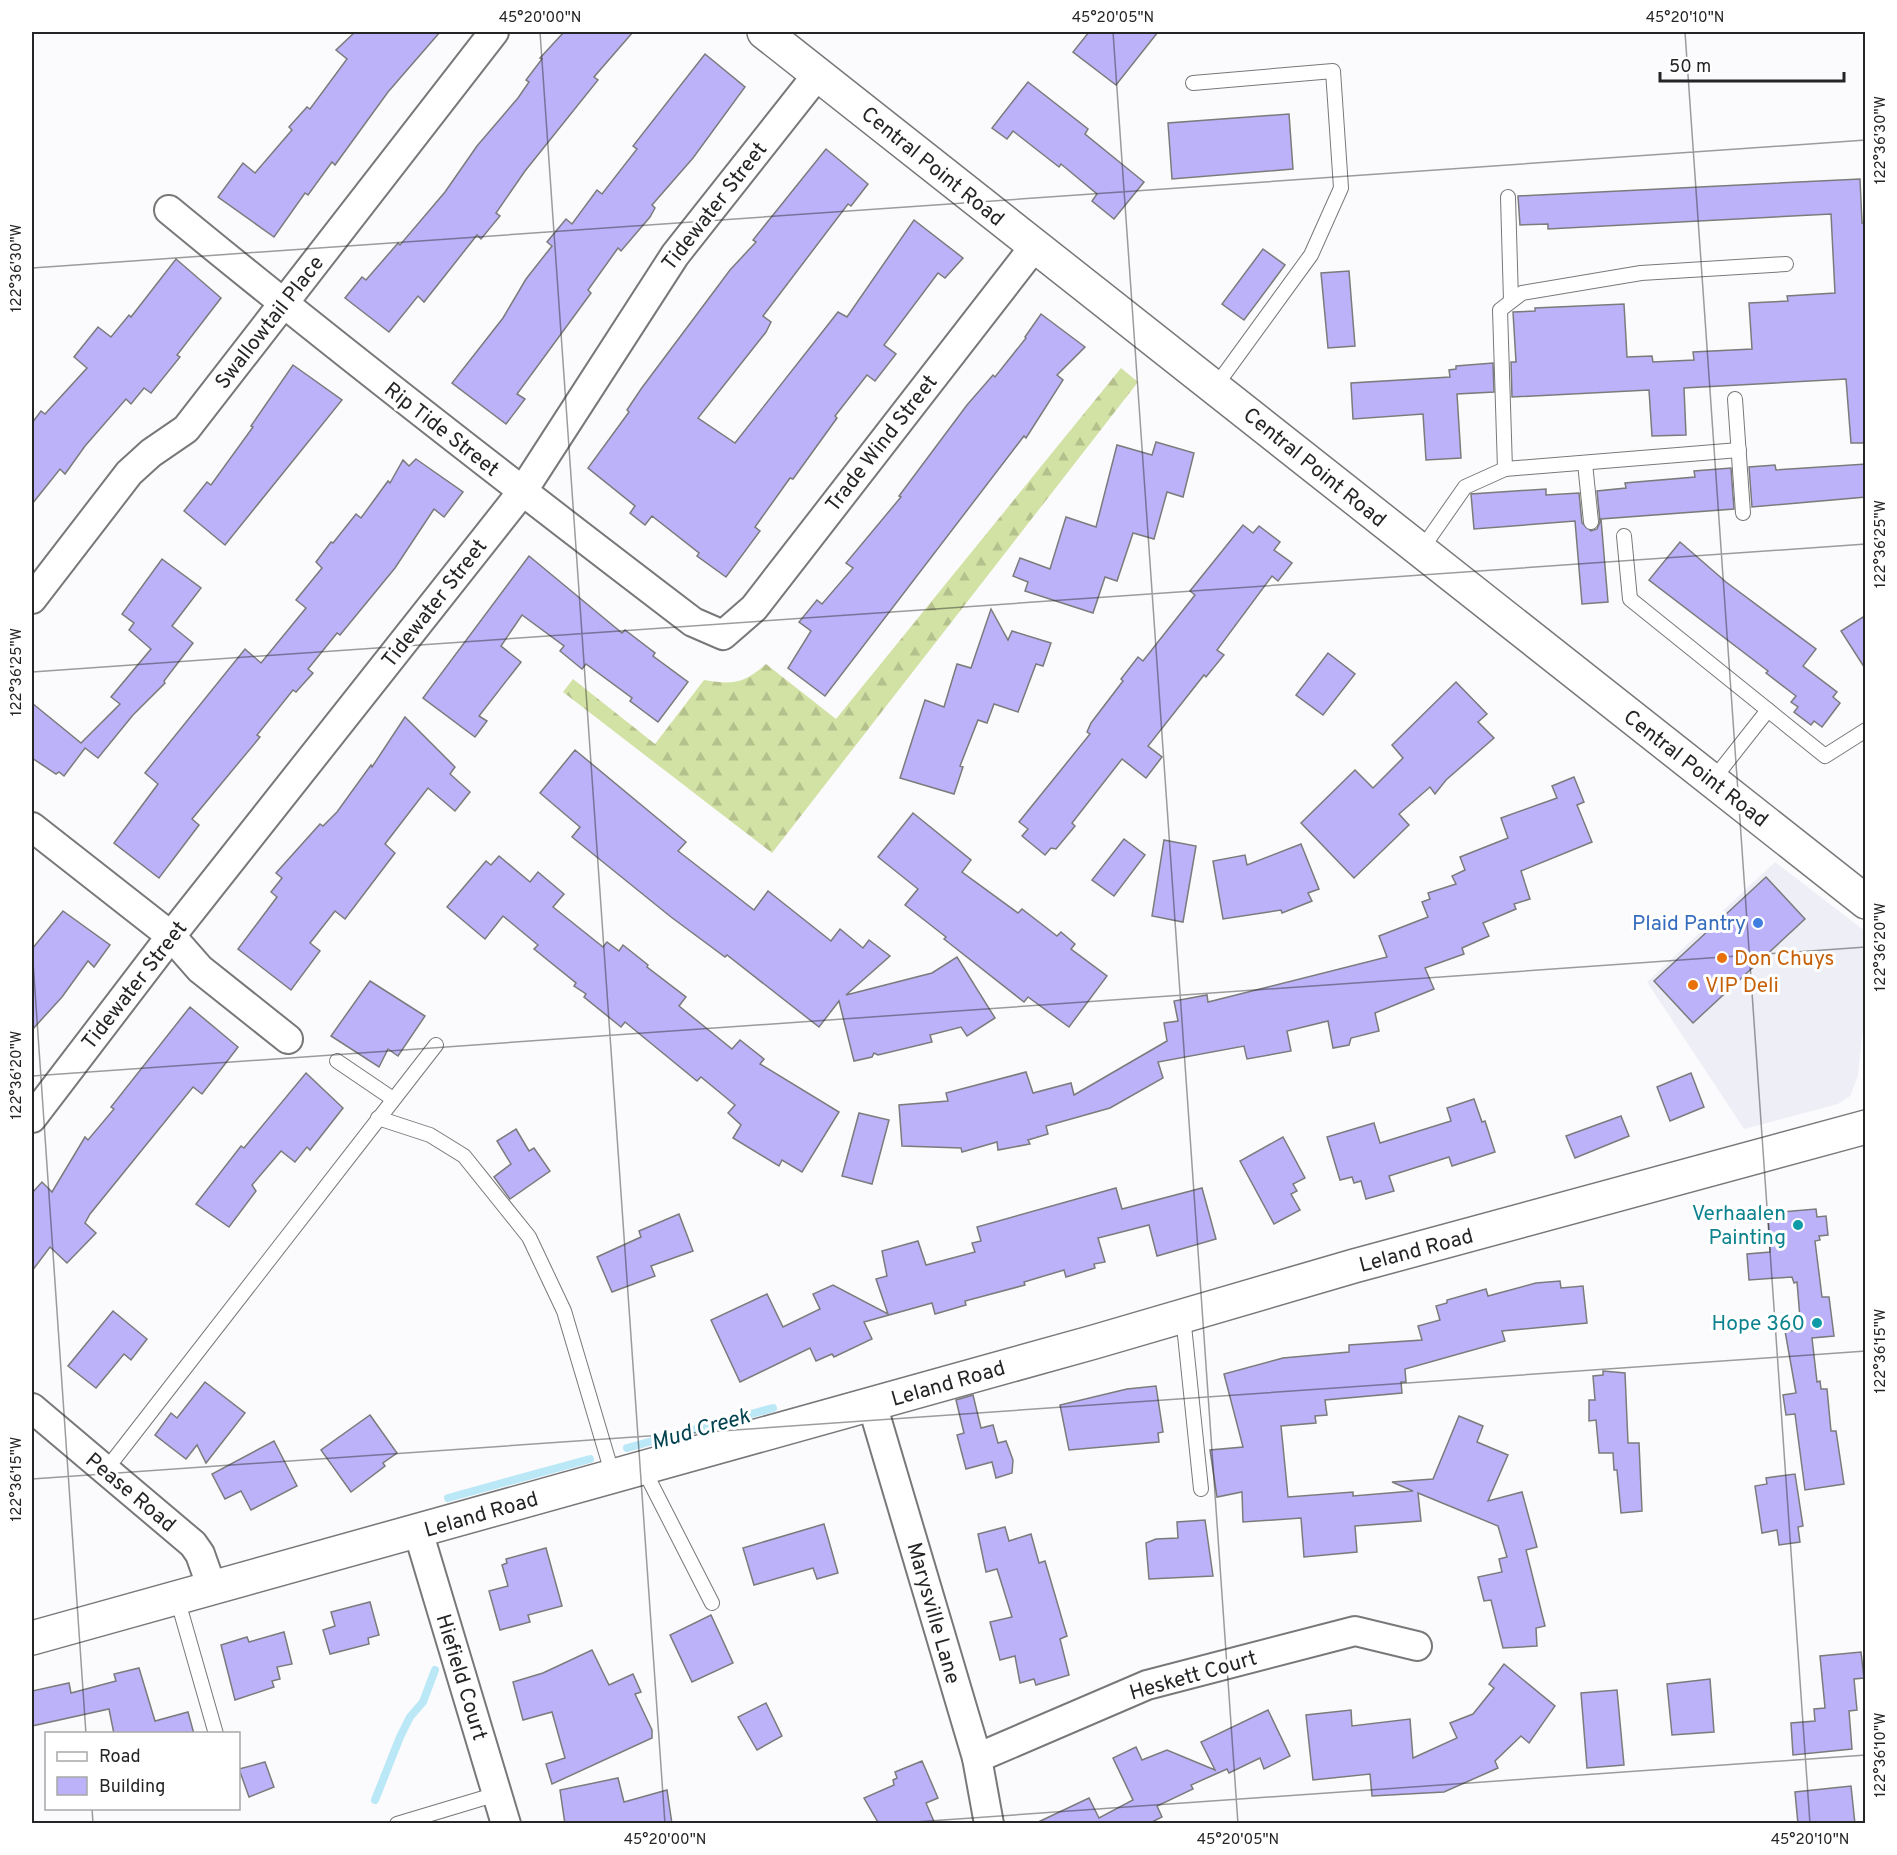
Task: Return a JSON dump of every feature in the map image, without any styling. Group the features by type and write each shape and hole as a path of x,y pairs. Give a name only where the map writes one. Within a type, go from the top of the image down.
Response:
{"main road":[{"name":"Central Point Road","path":"764,32 1866,902"},
{"name":"Leland Road","path":"32,1638 872,1404 1354,1266 1866,1127"}],"street":[{"name":"Swallowtail Place","path":"32,599 129,473 151,453 186,429 494,32"},
{"name":"Tidewater Street","path":"32,1118 171,936 522,492 675,255 818,74"},
{"name":"Rip Tide Street","path":"169,210 283,304 522,492 693,622 723,635"},
{"name":"Trade Wind Street","path":"723,635 754,608 1034,247"},
{"path":"32,827 171,936 200,969 288,1039"},
{"name":"Marysville Lane","path":"872,1404 977,1758 989,1824"},
{"name":"Pease Road","path":"32,1408 193,1544 200,1554 212,1588"},
{"name":"Hiefield Court","path":"418,1531 506,1824"},
{"name":"Heskett Court","path":"977,1758 1147,1685 1355,1631 1418,1646"}],"lane":[{"path":"1193,83 1333,71 1341,188 1311,255 1215,387"},
{"path":"1508,197 1511,301"},
{"path":"1505,469 1500,310 1511,301 1522,293 1641,273 1786,264"},
{"path":"1736,399 1743,513"},
{"path":"1420,551 1466,487 1505,469 1739,450"},
{"path":"1585,463 1591,522"},
{"path":"1624,536 1630,598 1825,756 1866,730"},
{"path":"1712,781 1768,710"},
{"path":"105,1471 436,1045"},
{"path":"336,1061 393,1099"},
{"path":"378,1118 430,1135 464,1156 529,1237 564,1311 628,1472 712,1603"},
{"path":"1182,1316 1201,1489"},
{"path":"177,1598 215,1732"},
{"path":"397,1824 497,1794"}],"shaded area":[{"path":"1775,862 1865,931 1865,1009 1858,1076 1850,1096 1838,1104 1744,1129 1647,982"}],"green space":[{"path":"1121,368 1138,382 772,853 563,692 573,679 655,744 704,680 737,681 751,676 766,664 836,719"}],"building":[{"path":"355,32 440,32 388,92 335,165 332,162 308,195 305,193 274,237 218,197 243,163 255,173 292,130 289,127 307,107 310,109 347,59 336,50"},
{"path":"564,32 633,32 594,77 598,80 525,171 496,213 500,216 481,239 477,235 424,302 418,296 389,332 345,298 362,277 366,280 398,243 400,245 445,192 477,146 518,98 529,82 526,80 542,59 540,58"},
{"path":"1089,32 1158,32 1116,85 1073,52"},
{"path":"705,54 745,87 693,158 652,205 655,208 650,217 621,251 618,248 588,290 591,293 517,394 525,399 506,424 452,383 503,318 526,279 552,246 547,242 566,219 572,224 597,190 602,194 637,149 633,146"},
{"path":"1028,82 1088,129 1085,134 1144,182 1114,219 1092,201 1097,194 1061,164 1059,167 1013,131 1007,139 992,128"},
{"path":"1289,114 1293,169 1172,179 1168,123"},
{"path":"826,149 868,184 851,206 848,204 763,316 771,322 766,332 698,418 735,443 838,312 847,317 914,220 963,258 945,278 938,273 884,345 896,354 875,381 867,375 835,416 837,418 755,527 760,531 726,577 697,556 699,553 652,516 645,525 630,513 635,506 588,468 629,412 627,410 641,389 730,270 756,242 753,240"},
{"path":"1860,179 1862,223 1865,223 1866,233 1866,443 1851,443 1846,379 1684,388 1686,435 1652,436 1649,390 1512,397 1511,362 1516,362 1513,312 1535,311 1535,308 1624,304 1627,357 1652,356 1653,362 1694,360 1693,352 1752,349 1749,303 1788,301 1787,296 1835,293 1831,214 1548,229 1548,224 1520,225 1518,196"},
{"path":"1263,249 1285,265 1244,320 1222,304"},
{"path":"176,259 221,298 177,355 180,357 151,393 144,388 131,404 126,399 85,446 65,474 60,469 32,504 32,423 41,411 45,414 87,368 74,357 98,327 111,337 129,315 131,317"},
{"path":"1349,271 1355,346 1328,348 1321,273"},
{"path":"1041,314 1085,347 1057,375 1063,380 1026,438 1024,436 825,696 788,668 811,631 799,622 817,600 822,604 853,568 846,563 901,497 899,496 967,405 993,375 995,377 1026,338"},
{"path":"1493,363 1494,392 1457,394 1461,458 1426,460 1423,414 1353,419 1351,383 1450,377 1449,370 1456,369 1456,366"},
{"path":"293,365 342,400 225,545 184,511 207,482 211,485 253,427 251,426"},
{"path":"1156,442 1194,453 1183,497 1167,492 1154,539 1133,533 1117,581 1105,577 1093,613 1025,591 1028,582 1013,576 1020,558 1050,569 1066,517 1096,527 1117,445 1152,455"},
{"path":"416,459 463,492 444,517 434,509 395,568 340,635 337,633 308,669 313,673 296,692 293,690 257,735 260,737 192,819 199,825 159,878 114,843 158,784 145,773 245,649 261,663 306,608 296,600 322,568 316,562 331,542 333,543 356,514 361,518 388,481 390,483 403,460 409,466"},
{"path":"1866,464 1866,497 1752,507 1749,467 1775,465 1776,470"},
{"path":"1731,468 1734,509 1601,519 1608,602 1582,604 1575,521 1474,529 1471,494 1546,489 1546,495 1579,493 1582,523 1591,531 1597,529 1600,522 1597,491 1626,488 1625,483 1695,477 1694,471"},
{"path":"1243,525 1253,533 1259,526 1280,542 1274,550 1292,563 1278,581 1272,576 1217,650 1224,655 1206,677 1204,675 1148,746 1162,757 1146,778 1122,759 1072,823 1075,826 1056,849 1051,848 1045,855 1022,836 1028,829 1019,822 1090,734 1087,732 1091,723 1123,681 1121,679 1138,657 1143,661 1195,595 1190,591"},
{"path":"1680,542 1726,582 1816,649 1803,666 1837,692 1833,697 1840,703 1822,727 1814,721 1811,725 1794,712 1798,707 1791,702 1796,696 1766,673 1768,671 1649,580"},
{"path":"529,556 622,633 625,630 655,653 653,656 688,682 658,722 630,701 632,698 586,664 582,669 560,651 564,646 522,615 501,646 521,662 479,716 487,721 475,737 423,698"},
{"path":"162,559 201,588 172,626 193,643 164,681 165,683 133,715 98,758 85,748 64,776 59,772 56,774 32,758 32,703 81,743 120,704 111,697 151,649 129,630 134,623 122,614"},
{"path":"991,609 1008,640 1012,631 1051,643 1043,666 1036,664 1018,712 994,704 987,723 978,720 960,766 963,767 954,794 900,778 925,700 944,707 957,664 971,668"},
{"path":"1866,615 1866,670 1841,631"},
{"path":"1328,653 1355,674 1323,715 1296,695"},
{"path":"1456,682 1487,714 1478,722 1494,738 1446,780 1435,794 1430,787 1399,814 1409,825 1354,878 1301,823 1355,770 1373,788 1403,758 1392,745"},
{"path":"405,717 455,767 450,774 470,792 455,811 428,788 385,844 395,853 345,919 335,911 310,943 320,951 291,990 238,949 277,897 271,892 282,878 276,873 320,824 323,826 337,812 371,765 372,767"},
{"path":"575,750 686,842 678,851 754,910 768,891 831,941 840,929 863,948 869,940 890,956 846,995 932,973 957,957 995,1018 967,1036 961,1027 930,1035 932,1042 878,1055 874,1053 872,1057 854,1061 839,1001 819,1027 727,955 725,957 671,917 572,837 580,827 540,793"},
{"path":"1574,777 1584,802 1577,805 1592,842 1521,871 1530,899 1514,904 1516,909 1483,923 1489,936 1462,948 1464,954 1425,968 1434,989 1375,1013 1379,1031 1351,1038 1349,1045 1333,1048 1328,1021 1287,1031 1291,1051 1247,1059 1244,1046 1158,1062 1163,1078 1110,1108 1046,1126 1048,1134 1028,1140 1030,1144 998,1150 997,1142 962,1152 961,1148 902,1146 899,1105 948,1101 946,1093 1026,1072 1033,1093 1071,1083 1074,1095 1167,1041 1164,1023 1178,1021 1174,1001 1207,995 1208,1002 1387,957 1379,936 1428,917 1422,902 1430,899 1428,893 1456,884 1452,876 1465,870 1460,857 1508,838 1501,818 1557,798 1552,786"},
{"path":"913,813 971,860 962,872 1018,913 1022,909 1057,936 1061,932 1075,944 1071,949 1107,976 1069,1027 1028,997 1024,1002 905,905 918,889 878,857"},
{"path":"1124,839 1145,855 1114,896 1092,880"},
{"path":"1164,840 1196,846 1183,922 1152,916"},
{"path":"1301,844 1319,889 1308,893 1312,901 1282,913 1281,910 1223,919 1213,861 1245,855 1247,865"},
{"path":"499,856 530,882 538,872 564,894 553,907 603,947 607,942 619,951 623,945 686,997 679,1006 732,1049 740,1040 764,1059 760,1064 839,1112 802,1172 782,1160 779,1166 733,1138 741,1125 728,1113 735,1105 701,1077 697,1081 625,1022 621,1027 584,997 586,994 574,986 576,983 534,949 538,945 503,916 485,939 447,907 486,861 491,865"},
{"path":"1766,877 1805,919 1693,1023 1654,981"},
{"path":"63,911 110,945 94,967 88,961 62,997 32,1030 32,949"},
{"path":"370,981 425,1016 398,1056 388,1049 379,1067 331,1036"},
{"path":"190,1007 238,1047 202,1094 193,1087 90,1214 85,1223 96,1233 67,1263 50,1247 32,1271 32,1193 42,1182 52,1192 85,1137 88,1140 114,1109 111,1107"},
{"path":"306,1073 343,1108 310,1150 307,1147 295,1162 281,1151 252,1185 256,1191 229,1227 196,1204 241,1146 244,1148"},
{"path":"1691,1073 1704,1107 1670,1121 1657,1087"},
{"path":"1474,1099 1482,1122 1485,1121 1495,1152 1452,1166 1449,1157 1389,1176 1394,1191 1366,1199 1361,1181 1354,1183 1352,1177 1340,1180 1327,1137 1374,1123 1380,1143 1451,1121 1447,1108"},
{"path":"859,1113 889,1120 872,1184 842,1176"},
{"path":"1621,1116 1629,1136 1575,1158 1566,1136"},
{"path":"516,1129 529,1151 534,1148 550,1171 510,1199 494,1177 511,1164 497,1141"},
{"path":"1283,1137 1305,1178 1293,1184 1297,1191 1291,1194 1300,1210 1274,1224 1240,1161"},
{"path":"1116,1188 1122,1209 1202,1188 1216,1239 1157,1256 1149,1225 1098,1238 1105,1262 1094,1264 1095,1268 1066,1277 1064,1270 1024,1282 1025,1285 965,1301 966,1305 935,1314 932,1303 864,1322 872,1339 834,1357 832,1354 816,1361 810,1348 740,1382 711,1320 767,1294 783,1327 820,1309 813,1294 833,1285 888,1314 876,1279 887,1276 882,1251 918,1241 926,1265 975,1252 972,1243 981,1241 977,1227"},
{"path":"1816,1209 1817,1217 1826,1216 1828,1235 1819,1236 1820,1240 1815,1241 1822,1297 1829,1297 1834,1336 1812,1338 1817,1382 1820,1381 1821,1389 1827,1389 1831,1431 1836,1431 1844,1484 1805,1490 1795,1414 1786,1415 1783,1395 1796,1393 1785,1331 1801,1330 1797,1282 1794,1283 1792,1277 1749,1280 1747,1254 1770,1252 1768,1213"},
{"path":"679,1214 693,1251 651,1266 655,1276 612,1292 597,1257 641,1237 639,1231"},
{"path":"1560,1281 1561,1288 1583,1286 1587,1323 1502,1331 1505,1341 1405,1369 1406,1382 1401,1382 1402,1393 1325,1400 1327,1415 1315,1416 1316,1423 1281,1426 1288,1497 1353,1492 1353,1496 1413,1491 1392,1482 1433,1479 1459,1416 1483,1426 1477,1442 1508,1455 1488,1501 1522,1492 1537,1547 1526,1550 1545,1626 1536,1628 1537,1646 1503,1648 1491,1600 1484,1601 1478,1577 1502,1572 1499,1559 1507,1557 1498,1526 1418,1493 1421,1521 1355,1526 1357,1552 1304,1557 1301,1518 1243,1522 1242,1492 1217,1497 1210,1450 1243,1447 1224,1374 1283,1358 1349,1352 1349,1345 1422,1340 1418,1326 1440,1320 1436,1306 1447,1303 1447,1300 1486,1289 1488,1296 1536,1283"},
{"path":"113,1311 147,1339 131,1360 124,1354 96,1388 68,1366"},
{"path":"1603,1371 1625,1373 1628,1443 1639,1443 1642,1511 1621,1513 1613,1453 1599,1453 1596,1420 1589,1421 1589,1400 1595,1400 1593,1376 1603,1375"},
{"path":"205,1382 245,1413 206,1463 197,1445 186,1459 155,1435 171,1413 177,1418"},
{"path":"1156,1386 1163,1432 1158,1433 1159,1442 1069,1450 1060,1405 1127,1389"},
{"path":"973,1395 981,1428 993,1425 998,1443 1006,1441 1013,1460 1012,1473 996,1478 992,1462 966,1469 957,1435 964,1433 956,1400"},
{"path":"370,1415 397,1453 383,1463 385,1466 351,1492 321,1450"},
{"path":"274,1441 297,1486 251,1510 241,1491 225,1499 212,1474"},
{"path":"1795,1474 1803,1526 1798,1527 1800,1542 1779,1545 1777,1530 1762,1533 1755,1486 1767,1484 1766,1478"},
{"path":"1205,1520 1213,1576 1149,1579 1146,1543 1156,1539 1178,1538 1177,1522"},
{"path":"824,1524 838,1573 817,1579 813,1568 754,1585 743,1548"},
{"path":"1005,1527 1009,1541 1031,1534 1039,1563 1045,1561 1067,1636 1060,1639 1069,1675 1036,1685 1034,1679 1020,1683 1015,1656 1000,1660 990,1622 1012,1617 997,1569 986,1572 978,1534"},
{"path":"546,1548 562,1606 528,1615 530,1622 500,1630 489,1591 508,1586 502,1565 507,1563 506,1559"},
{"path":"370,1602 379,1635 368,1638 369,1644 330,1654 323,1630 335,1626 331,1612"},
{"path":"711,1615 733,1663 692,1682 670,1635"},
{"path":"284,1632 292,1664 277,1667 280,1679 272,1681 274,1687 235,1700 221,1645 247,1637 249,1642"},
{"path":"592,1650 609,1685 633,1674 641,1692 635,1694 652,1730 652,1738 552,1784 546,1764 565,1758 552,1712 523,1720 513,1682 543,1673"},
{"path":"1861,1652 1864,1678 1854,1679 1857,1710 1849,1711 1852,1749 1793,1755 1791,1723 1815,1721 1814,1709 1825,1708 1820,1656"},
{"path":"1504,1664 1555,1706 1529,1743 1521,1736 1495,1761 1498,1768 1444,1792 1372,1796 1370,1774 1313,1780 1306,1715 1351,1710 1352,1726 1410,1719 1413,1758 1457,1738 1450,1723 1473,1714 1494,1688 1489,1684"},
{"path":"139,1668 155,1721 188,1712 193,1732 114,1732 109,1709 32,1726 32,1691 69,1683 71,1693 116,1681 114,1674"},
{"path":"1710,1679 1714,1732 1672,1735 1667,1684"},
{"path":"1617,1690 1624,1765 1587,1768 1581,1693"},
{"path":"766,1703 782,1736 757,1750 738,1717"},
{"path":"1268,1710 1290,1756 1264,1769 1260,1758 1229,1773 1227,1769 1191,1785 1193,1789 1157,1806 1162,1817 1148,1824 1034,1824 1089,1798 1099,1818 1133,1800 1113,1758 1136,1747 1142,1760 1167,1750 1215,1770 1201,1742"},
{"path":"922,1761 938,1798 926,1803 935,1824 879,1824 864,1798 894,1785 893,1780 897,1778 895,1772"},
{"path":"265,1762 274,1787 249,1797 240,1769"},
{"path":"618,1778 624,1802 667,1790 672,1824 565,1824 560,1790"},
{"path":"1851,1786 1855,1824 1798,1824 1795,1792"}],"waterway":[{"name":"Mud Creek","path":"627,1448 773,1408"},
{"name":"Mud Creek","path":"448,1498 590,1459"},
{"name":"Mud Creek","path":"375,1800 400,1737 410,1717 423,1702 435,1670"}],"place":[{"name":"Plaid Pantry","path":"1758,923"},
{"name":"Don Chuys","path":"1722,958"},
{"name":"VIP Deli","path":"1693,985"},
{"name":"Verhaalen Painting","path":"1798,1225"},
{"name":"Hope 360","path":"1817,1323"}]}
